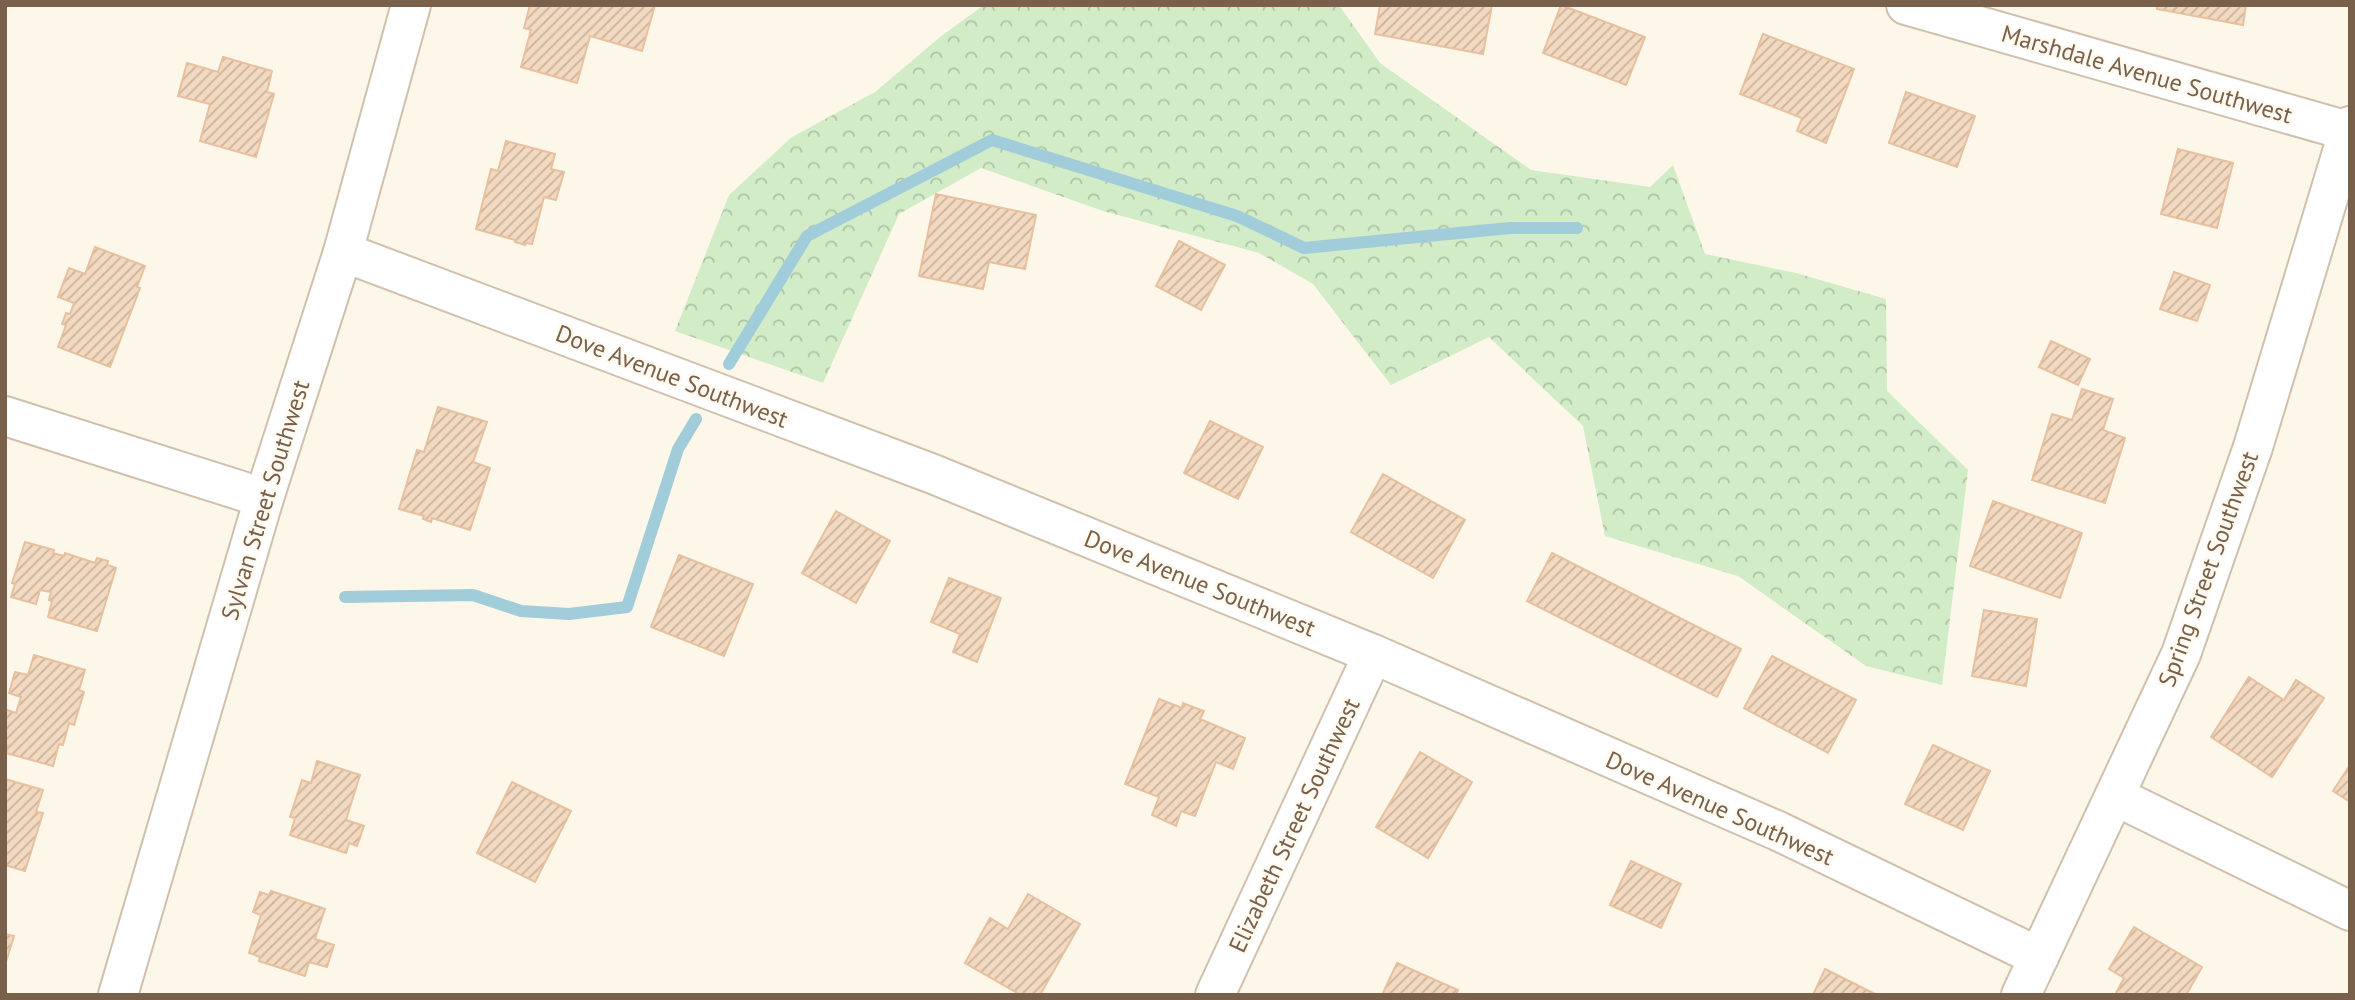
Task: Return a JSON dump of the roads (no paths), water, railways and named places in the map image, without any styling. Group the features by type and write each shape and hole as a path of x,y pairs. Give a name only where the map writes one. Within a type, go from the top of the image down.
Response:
{"street":[{"name":"Sylvan Street Southwest","path":"118,995 264,498 343,252 411,5"},
{"name":"Marshdale Avenue Southwest","path":"1906,5 2349,128"},
{"name":"Spring Street Southwest","path":"2021,995 2181,654 2253,447 2349,128"},
{"name":"Dove Avenue Southwest","path":"343,252 933,474 1373,654 1778,831 2039,957"},
{"path":"5,416 264,498"},
{"name":"Elizabeth Street Southwest","path":"1215,995 1373,654"},
{"path":"2115,796 2350,911"}],"waterway":[{"path":"729,364 807,236 992,140 1237,216 1304,248 1510,228 1577,228"},
{"path":"345,597 473,595 521,611 569,614 627,607 678,449 696,419"}]}
